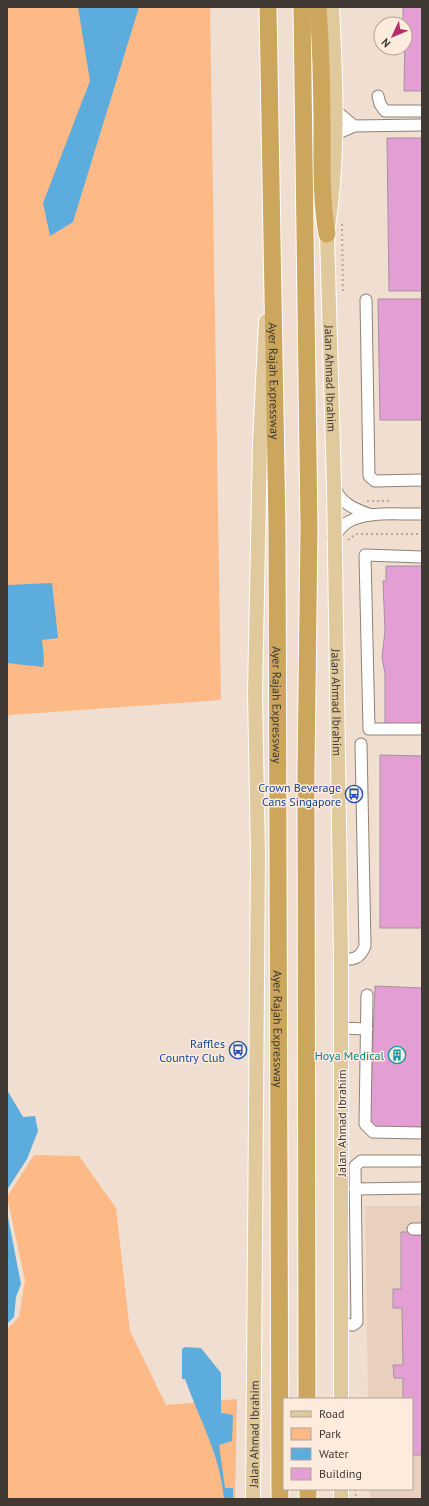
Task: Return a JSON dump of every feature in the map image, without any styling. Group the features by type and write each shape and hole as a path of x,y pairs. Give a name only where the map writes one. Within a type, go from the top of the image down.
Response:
{"highway":[{"name":"Ayer Rajah Expressway","path":"268,7 277,536 280,1499"},
{"path":"302,7 309,529 306,772 307,1398"},
{"path":"318,7 321,65 323,213 327,234"}],"main road":[{"name":"Jalan Ahmad Ibrahim","path":"332,7 336,124 334,135 332,206 327,234 334,486 333,538 341,959 341,1398"},
{"name":"Jalan Ahmad Ibrahim","path":"253,1499 258,862 256,685 260,443 272,192"}],"street":[{"path":"378,96 380,104 385,111 422,111"},
{"path":"335,110 354,126"},
{"path":"334,135 354,126 422,125"},
{"path":"366,300 369,476 375,481 422,480"},
{"path":"334,486 338,496 343,501 371,515"},
{"path":"333,538 348,522 371,515 422,514"},
{"path":"422,557 366,555 369,729 422,729"},
{"path":"341,959 353,960 359,957 365,946 361,744"},
{"path":"367,995 365,1124 373,1132 422,1133"},
{"path":"341,1028 367,1029"},
{"path":"341,1324 353,1325 357,1322 355,1166 359,1162 422,1161"},
{"path":"355,1188 422,1188"}],"path":[{"path":"342,218 342,296"},
{"path":"360,501 394,502"},
{"path":"347,545 348,539 356,534 422,534"}],"shaded area":[{"path":"365,1206 422,1206 422,1499 370,1499 370,1490 413,1490 413,1398 368,1398"}],"green space":[{"path":"7,7 210,7 221,700 9,715 7,720"},
{"path":"34,1155 79,1156 116,1208 130,1331 166,1405 237,1399 235,1499 7,1499 7,1329 19,1317 25,1280 7,1197"}],"water":[{"path":"78,7 139,7 73,222 50,236 43,203 90,81"},
{"path":"52,583 58,638 42,640 44,659 43,667 7,663 7,585"},
{"path":"7,1090 23,1117 35,1116 38,1131 27,1159 7,1190"},
{"path":"7,1212 21,1284 16,1297 14,1317 7,1324"},
{"path":"185,1347 201,1348 221,1373 221,1413 233,1415 232,1441 219,1445 225,1488 233,1488 233,1499 224,1499 222,1483 214,1452 185,1379 182,1379 182,1349"}],"building":[{"path":"403,7 422,7 422,91 404,91 405,56 413,56 413,16 403,16"},
{"path":"387,138 422,138 422,291 389,291"},
{"path":"378,299 422,299 422,420 380,420"},
{"path":"386,566 422,566 422,723 419,724 385,724 385,674 382,657 385,631 383,581 386,581"},
{"path":"380,755 422,756 422,928 380,928"},
{"name":"Hoya Medical","path":"375,986 422,988 422,1127 378,1128 370,1122"},
{"path":"401,1232 422,1232 422,1455 413,1455 413,1398 403,1398 403,1378 394,1378 393,1365 403,1365 402,1308 393,1308 393,1289 401,1289"}],"place":[{"name":"Crown Beverage Cans Singapore","path":"354,794"},
{"name":"Raffles Country Club","path":"238,1050"},
{"name":"Hoya Medical","path":"397,1055"}]}
